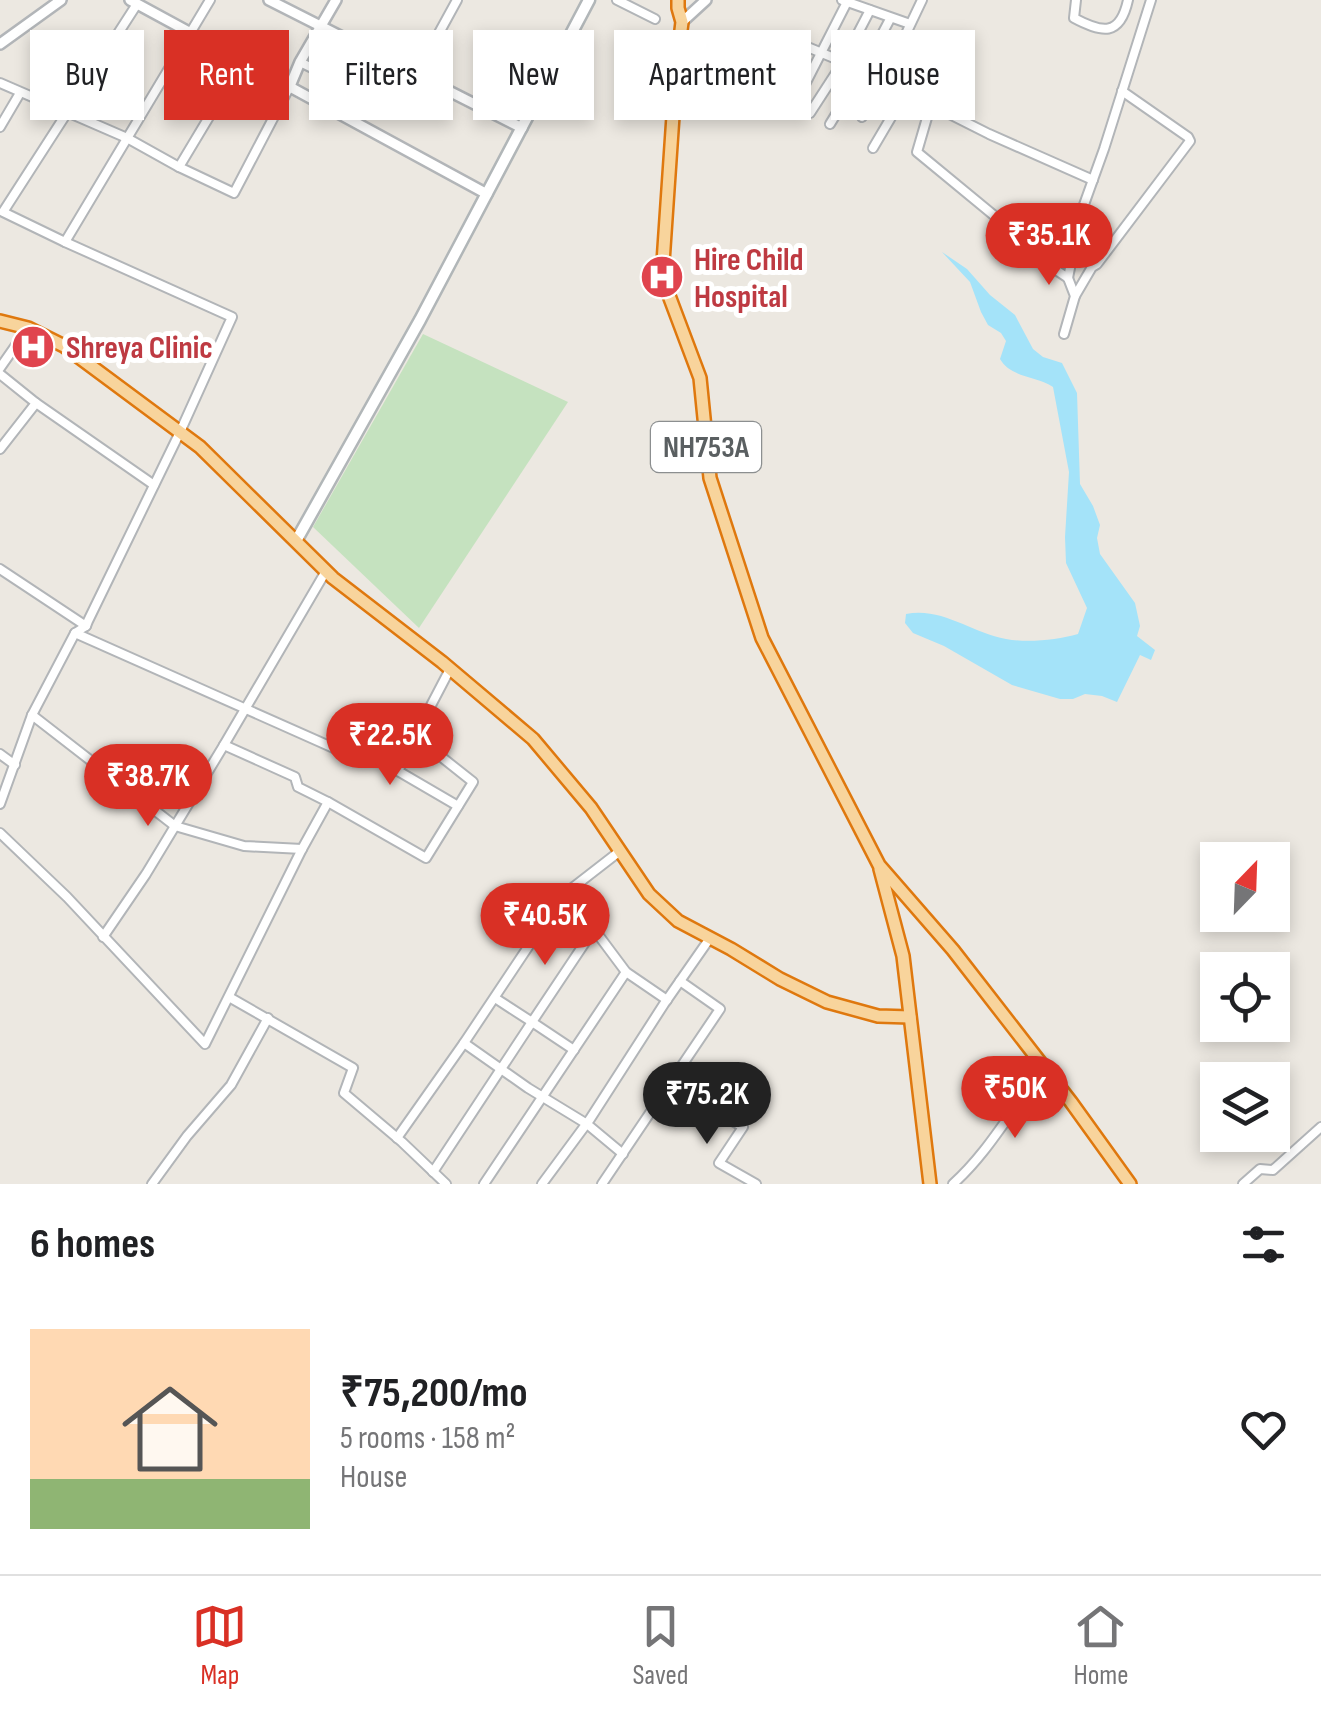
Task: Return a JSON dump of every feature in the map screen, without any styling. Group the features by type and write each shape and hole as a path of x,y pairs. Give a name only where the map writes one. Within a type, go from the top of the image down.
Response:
{"highway":[{"name":"NH753A","path":"678,0 682,22 662,278 700,378 710,478 762,638 879,865 903,956 930,1184"},
{"path":"0,322 28,328 64,346 200,447 326,571 533,739 591,808 650,894 678,922 827,1002 878,1016 910,1017"},
{"path":"879,865 953,950 1130,1184"}],"main road":[{"path":"296,541 420,320 589,0"}],"street":[{"path":"0,44 61,0"},
{"path":"192,30 210,0"},
{"path":"270,0 330,30"},
{"path":"83,120 127,138 234,193 336,0"},
{"path":"441,30 457,0"},
{"path":"617,0 655,20"},
{"path":"682,22 706,0"},
{"path":"907,30 922,0"},
{"path":"1076,0 1074,18 1102,30 1120,22 1128,0"},
{"path":"1075,296 1068,278 1081,213 1151,0"},
{"path":"811,73 845,1 910,24"},
{"path":"118,30 134,2 185,30"},
{"path":"860,30 870,10"},
{"path":"884,30 890,18"},
{"path":"811,49 831,57"},
{"path":"300,62 309,66"},
{"path":"65,242 164,76"},
{"path":"811,111 831,81"},
{"path":"0,83 30,97"},
{"path":"290,86 487,194"},
{"path":"1064,334 1075,296 1092,267 1190,141 1122,91"},
{"path":"0,127 20,92"},
{"path":"453,94 522,128"},
{"path":"0,804 32,715 74,634 86,626 232,317 2,212 64,120"},
{"path":"180,167 208,120"},
{"path":"830,124 832,120"},
{"path":"873,148 890,120"},
{"path":"926,120 917,152 920,156 1068,278"},
{"path":"962,120 1093,180"},
{"path":"28,328 0,371 36,403 154,485"},
{"path":"0,449 36,403"},
{"path":"0,569 86,626"},
{"path":"103,937 146,874 326,571"},
{"path":"74,634 336,748 377,758 458,806"},
{"path":"398,770 450,669"},
{"path":"32,715 175,826 244,846 302,849"},
{"path":"224,744 295,777 298,787 426,858 473,782 415,736"},
{"path":"0,754 15,765"},
{"path":"0,833 67,897 205,1044 328,802"},
{"path":"396,1138 566,892 620,851"},
{"path":"566,892 626,972 667,1000"},
{"path":"433,1172 594,929"},
{"path":"542,1184 587,1124 710,938"},
{"path":"484,1184 626,972"},
{"path":"602,1184 720,1009 680,981"},
{"path":"230,997 353,1068 344,1093 446,1184"},
{"path":"495,998 574,1050"},
{"path":"152,1184 231,1085 268,1018"},
{"path":"464,1042 587,1124 623,1154"},
{"path":"953,1184 1002,1128 1044,1068"},
{"path":"670,1085 743,1127 719,1163 756,1184"},
{"path":"1243,1184 1260,1170 1273,1170 1321,1126"}],"green space":[{"path":"423,334 568,402 419,628 313,527"}],"water":[{"path":"942,252 967,269 1015,315 1033,349 1062,363 1077,393 1080,484 1100,525 1100,554 1135,603 1140,626 1137,636 1155,650 1151,660 1140,655 1117,702 1085,694 1060,699 1012,685 913,633 905,623 906,614 932,614 993,636 1042,640 1078,634 1087,608 1066,563 1069,472 1053,387 1017,373 1000,359 1006,341 988,325 970,282"}],"place":[{"name":"Hire Child Hospital","path":"662,277"},
{"name":"Shreya Clinic","path":"33,347"}]}
